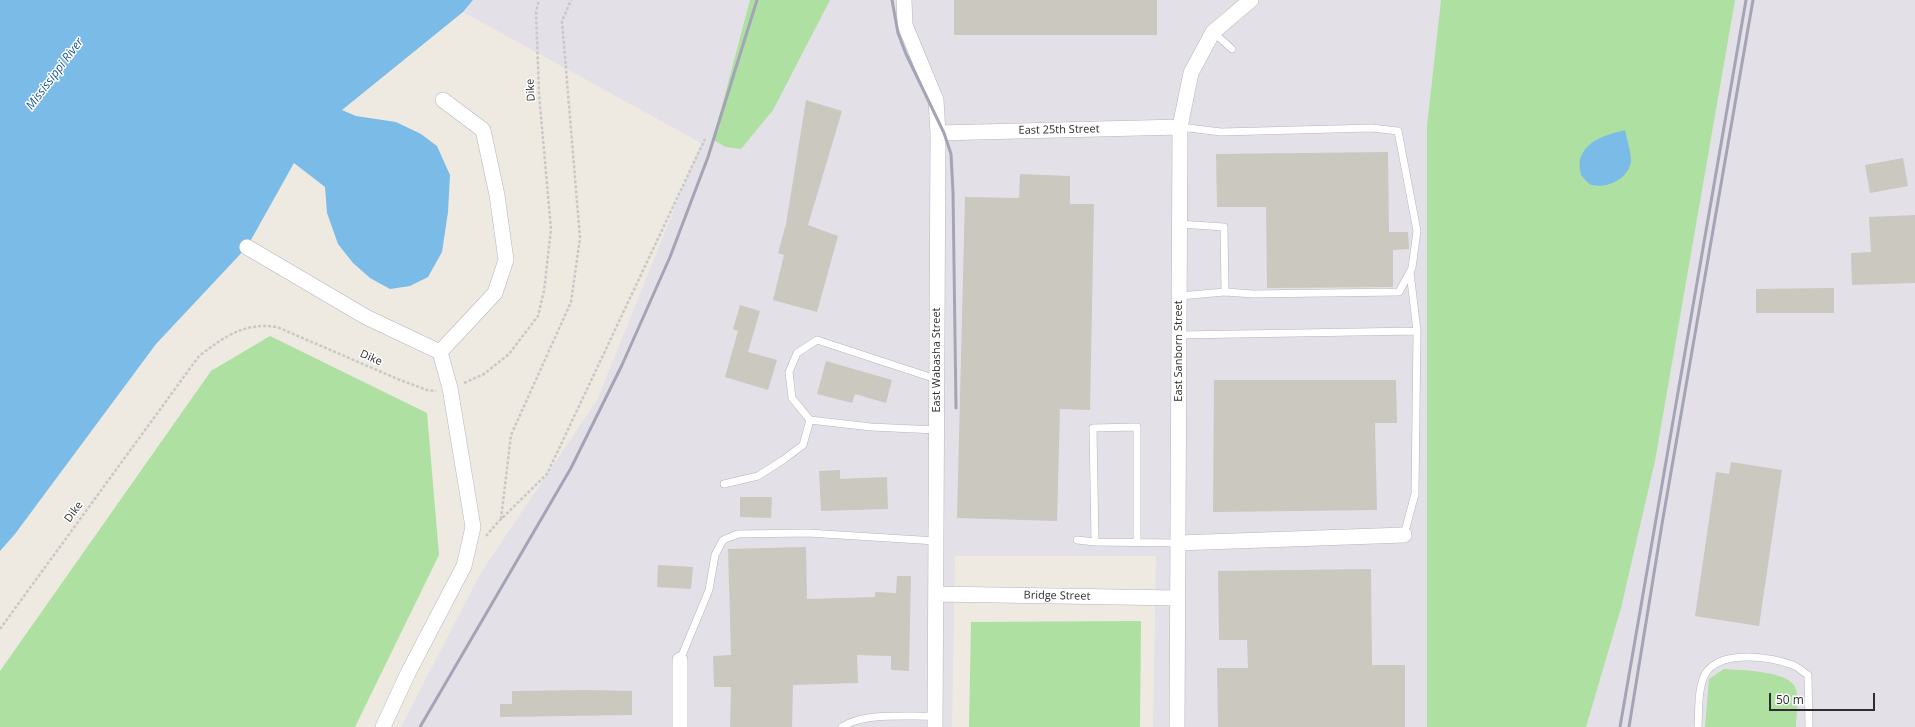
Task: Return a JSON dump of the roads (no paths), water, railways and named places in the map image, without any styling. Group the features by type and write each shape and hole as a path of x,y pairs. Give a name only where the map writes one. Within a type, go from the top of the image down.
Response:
{"street":[{"name":"East Wabasha Street","path":"904,0 904,25 936,100 938,133 935,722"},
{"name":"East Sanborn Street","path":"1177,727 1180,127 1191,73 1213,32 1251,0"},
{"path":"440,352 495,293 506,260 497,195 483,130 443,100"},
{"name":"East 25th Street","path":"938,133 1180,127"},
{"path":"247,247 366,317 440,352 450,388 473,527 464,566 408,673 383,727"},
{"path":"1178,542 1404,535"},
{"name":"Bridge Street","path":"936,594 1178,598"},
{"path":"680,660 680,727"}],"lane":[{"path":"1213,32 1232,49"},
{"path":"1179,296 1225,292 1253,294 1399,292 1412,268 1417,231 1398,130 1372,128 1221,132 1180,127"},
{"path":"1179,224 1224,227 1225,292"},
{"path":"1404,535 1415,494 1417,331 1410,272"},
{"path":"1179,335 1417,331"},
{"path":"936,380 817,340 797,353 789,372 792,398 810,420 871,427 936,430"},
{"path":"724,484 758,476 783,460 803,445 810,420"},
{"path":"1095,542 1093,428 1137,427 1137,542"},
{"path":"680,660 709,590 715,556 723,540 738,534 808,533 936,541"},
{"path":"1077,540 1095,542 1178,542"},
{"path":"1698,727 1702,685 1708,670 1724,659 1761,657 1794,665 1808,675 1809,727"},
{"path":"842,727 850,722 884,717 935,722"}],"water":[{"name":"Mississippi River","path":"0,0 473,0 463,12 342,110 356,116 396,122 421,134 437,146 450,175 448,212 442,252 428,277 410,286 390,289 370,278 353,263 338,244 327,213 325,187 294,163 247,247 156,344 15,534 0,551"},
{"path":"1625,130 1631,161 1626,172 1617,181 1611,184 1598,186 1592,185 1581,175 1580,159 1583,152 1598,139"}],"railway":[{"path":"420,727 571,468 622,365 670,257 708,157 757,0"},
{"path":"892,0 898,33 906,54 944,133 951,154 953,192 956,408"},
{"path":"1620,727 1746,0"},
{"path":"1629,727 1662,524 1753,0"}]}
